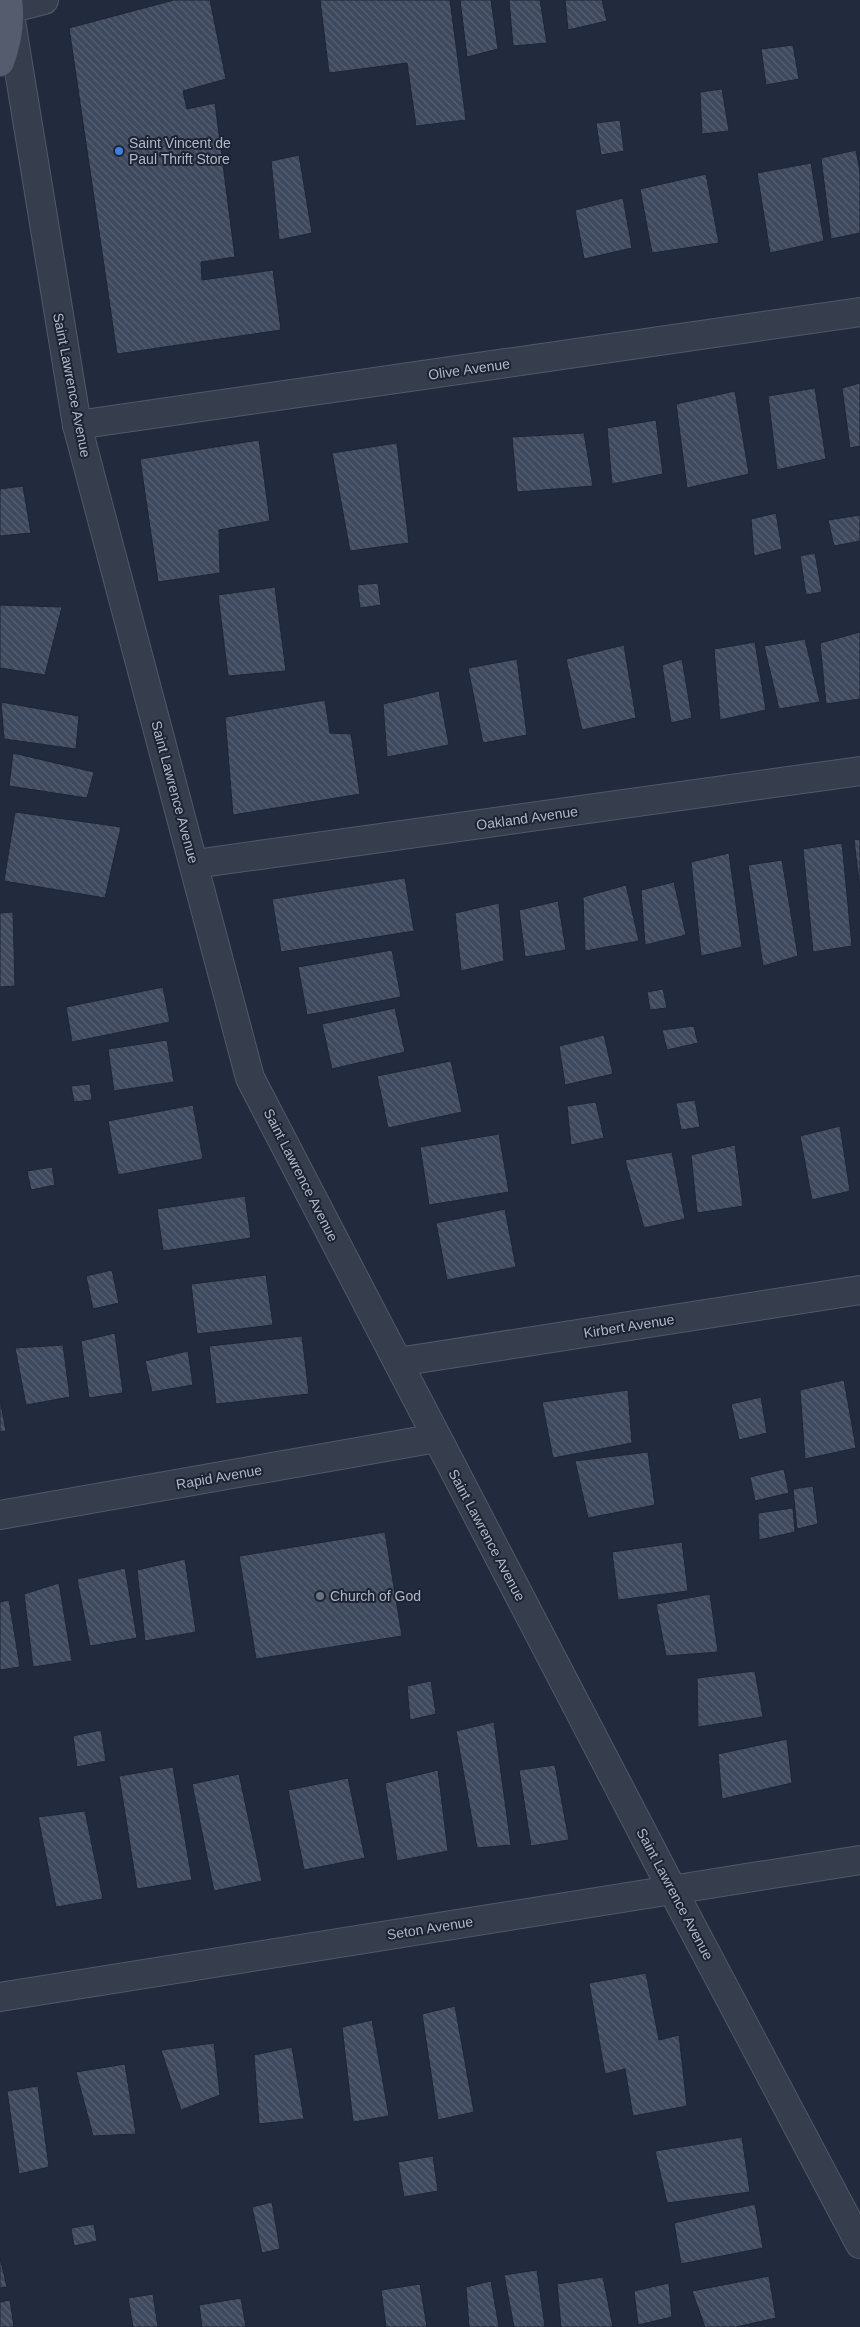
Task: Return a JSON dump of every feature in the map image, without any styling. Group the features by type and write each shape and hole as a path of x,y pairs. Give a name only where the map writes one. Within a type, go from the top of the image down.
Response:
{"main road":[{"path":"0,62 4,49 9,4"}],"street":[{"path":"9,4 44,0"},
{"name":"Saint Lawrence Avenue","path":"9,4 77,425 195,864 250,1078 672,1889 860,2244"},
{"name":"Olive Avenue","path":"77,425 860,312"},
{"name":"Oakland Avenue","path":"195,864 860,771"},
{"name":"Kirbert Avenue","path":"398,1362 860,1290"},
{"name":"Rapid Avenue","path":"0,1515 437,1438"},
{"name":"Seton Avenue","path":"0,1997 860,1860"}],"building":[{"path":"174,0 210,0 226,79 183,91 187,109 215,103 235,257 201,262 202,280 273,270 281,330 117,354 69,28"},
{"path":"320,0 450,0 466,120 416,126 407,63 329,73"},
{"path":"460,0 491,0 498,49 467,57"},
{"path":"509,0 540,0 547,43 513,46"},
{"path":"565,0 602,0 607,21 568,30"},
{"path":"793,45 799,79 766,85 761,49"},
{"path":"722,89 729,131 702,134 700,92"},
{"path":"620,120 624,151 601,155 596,123"},
{"path":"856,150 860,172 860,233 831,239 821,158"},
{"path":"299,155 312,233 279,240 271,161"},
{"path":"811,163 824,241 770,253 757,173"},
{"path":"706,174 719,243 652,253 640,189"},
{"path":"623,198 632,248 584,259 575,210"},
{"path":"860,383 860,446 850,448 842,388"},
{"path":"815,388 826,459 777,470 768,396"},
{"path":"735,391 749,474 687,488 676,404"},
{"path":"656,420 663,474 612,484 607,428"},
{"path":"584,433 593,486 517,492 512,437"},
{"path":"259,440 270,521 219,530 220,573 158,582 140,459"},
{"path":"397,443 409,543 350,551 332,453"},
{"path":"23,486 31,533 0,536 0,489"},
{"path":"776,513 782,549 754,556 751,519"},
{"path":"860,515 860,541 834,546 828,520"},
{"path":"815,553 822,592 806,595 800,556"},
{"path":"378,583 381,605 360,608 357,585"},
{"path":"275,587 286,671 228,676 218,595"},
{"path":"0,605 62,607 45,675 0,668"},
{"path":"860,632 860,699 826,704 820,643"},
{"path":"805,639 820,702 779,709 764,646"},
{"path":"755,642 766,710 720,720 714,649"},
{"path":"624,645 636,718 582,730 566,659"},
{"path":"517,659 527,735 483,743 468,668"},
{"path":"682,659 692,718 671,723 662,665"},
{"path":"439,691 449,745 387,757 383,704"},
{"path":"325,700 330,733 351,734 360,794 233,815 225,717"},
{"path":"1,702 79,716 76,749 4,739"},
{"path":"13,753 94,772 87,798 9,786"},
{"path":"15,812 121,827 105,898 4,881"},
{"path":"860,839 860,889 854,840"},
{"path":"842,843 852,946 813,952 803,849"},
{"path":"729,853 742,947 701,956 691,862"},
{"path":"782,860 798,956 763,966 748,865"},
{"path":"405,878 414,931 281,952 272,899"},
{"path":"674,882 686,935 645,945 641,890"},
{"path":"626,885 639,941 585,951 583,897"},
{"path":"558,901 566,950 525,957 519,910"},
{"path":"499,903 504,961 461,971 455,913"},
{"path":"13,912 15,986 0,987 0,913"},
{"path":"392,950 401,997 307,1015 298,967"},
{"path":"163,987 170,1022 72,1042 66,1007"},
{"path":"663,989 667,1008 650,1010 647,992"},
{"path":"395,1008 405,1052 332,1069 322,1024"},
{"path":"694,1026 698,1043 667,1050 662,1030"},
{"path":"604,1035 613,1074 565,1085 559,1046"},
{"path":"167,1040 174,1082 114,1091 108,1049"},
{"path":"451,1061 462,1112 388,1128 377,1076"},
{"path":"90,1084 92,1100 74,1102 71,1086"},
{"path":"695,1100 700,1127 681,1130 676,1103"},
{"path":"596,1102 604,1138 571,1145 567,1106"},
{"path":"193,1105 203,1159 118,1175 108,1121"},
{"path":"840,1126 850,1191 812,1200 800,1136"},
{"path":"499,1134 509,1192 429,1205 420,1147"},
{"path":"735,1145 743,1206 697,1213 691,1155"},
{"path":"672,1152 685,1219 644,1228 625,1160"},
{"path":"52,1167 55,1185 31,1190 27,1171"},
{"path":"245,1196 251,1238 163,1251 157,1209"},
{"path":"505,1209 516,1267 447,1280 436,1223"},
{"path":"112,1270 119,1303 93,1309 86,1276"},
{"path":"266,1275 273,1325 197,1334 191,1284"},
{"path":"115,1333 123,1393 89,1398 81,1341"},
{"path":"302,1336 309,1394 216,1404 209,1346"},
{"path":"63,1345 70,1397 26,1405 15,1348"},
{"path":"188,1351 193,1385 152,1392 145,1361"},
{"path":"844,1380 856,1448 805,1459 800,1390"},
{"path":"628,1390 632,1443 553,1458 542,1402"},
{"path":"761,1397 767,1433 739,1440 731,1404"},
{"path":"0,1399 6,1431 0,1432"},
{"path":"648,1452 655,1505 588,1518 575,1461"},
{"path":"784,1469 789,1493 755,1501 750,1477"},
{"path":"813,1486 818,1524 797,1529 793,1489"},
{"path":"793,1508 795,1532 759,1540 758,1513"},
{"name":"Church of God","path":"385,1532 402,1636 256,1659 239,1556"},
{"path":"682,1542 688,1591 618,1600 612,1552"},
{"path":"185,1559 196,1632 145,1641 137,1570"},
{"path":"125,1568 137,1638 90,1646 77,1579"},
{"path":"59,1583 72,1661 33,1667 24,1594"},
{"path":"710,1594 718,1652 666,1656 656,1604"},
{"path":"9,1600 20,1667 0,1670 0,1602"},
{"path":"755,1671 763,1717 698,1727 697,1678"},
{"path":"431,1681 436,1714 410,1720 407,1686"},
{"path":"494,1722 511,1845 477,1848 456,1731"},
{"path":"101,1730 106,1761 77,1767 73,1736"},
{"path":"787,1739 792,1783 722,1799 718,1754"},
{"path":"555,1765 569,1840 531,1846 519,1770"},
{"path":"173,1767 192,1880 137,1889 119,1776"},
{"path":"438,1770 448,1851 397,1861 385,1783"},
{"path":"239,1774 262,1881 214,1891 192,1784"},
{"path":"348,1778 365,1858 304,1870 288,1790"},
{"path":"85,1811 103,1899 56,1907 38,1817"},
{"path":"646,1973 659,2040 679,2035 687,2106 633,2116 625,2069 605,2074 589,1983"},
{"path":"455,2006 474,2112 438,2120 422,2014"},
{"path":"372,2020 389,2116 353,2122 342,2027"},
{"path":"214,2043 220,2095 181,2110 161,2050"},
{"path":"292,2047 304,2119 259,2124 254,2055"},
{"path":"125,2064 136,2134 93,2136 76,2072"},
{"path":"38,2086 49,2167 19,2174 7,2091"},
{"path":"742,2137 750,2192 667,2203 655,2151"},
{"path":"433,2156 438,2191 404,2197 398,2162"},
{"path":"272,2202 280,2249 262,2253 252,2207"},
{"path":"755,2204 763,2248 681,2264 674,2223"},
{"path":"94,2224 97,2241 74,2246 71,2228"},
{"path":"0,2257 7,2287 0,2288"},
{"path":"537,2270 545,2327 514,2327 504,2275"},
{"path":"769,2276 776,2318 736,2327 705,2327 692,2291"},
{"path":"603,2277 613,2327 561,2327 557,2284"},
{"path":"491,2281 499,2327 469,2327 466,2287"},
{"path":"669,2283 672,2317 638,2325 634,2291"},
{"path":"420,2284 427,2327 386,2327 381,2290"},
{"path":"153,2294 158,2327 133,2327 128,2298"},
{"path":"241,2298 246,2327 202,2327 199,2305"},
{"path":"10,2300 14,2327 0,2327 0,2302"}],"place":[{"name":"Saint Vincent de Paul Thrift Store","path":"119,151"},
{"name":"Church of God","path":"320,1596"}]}
